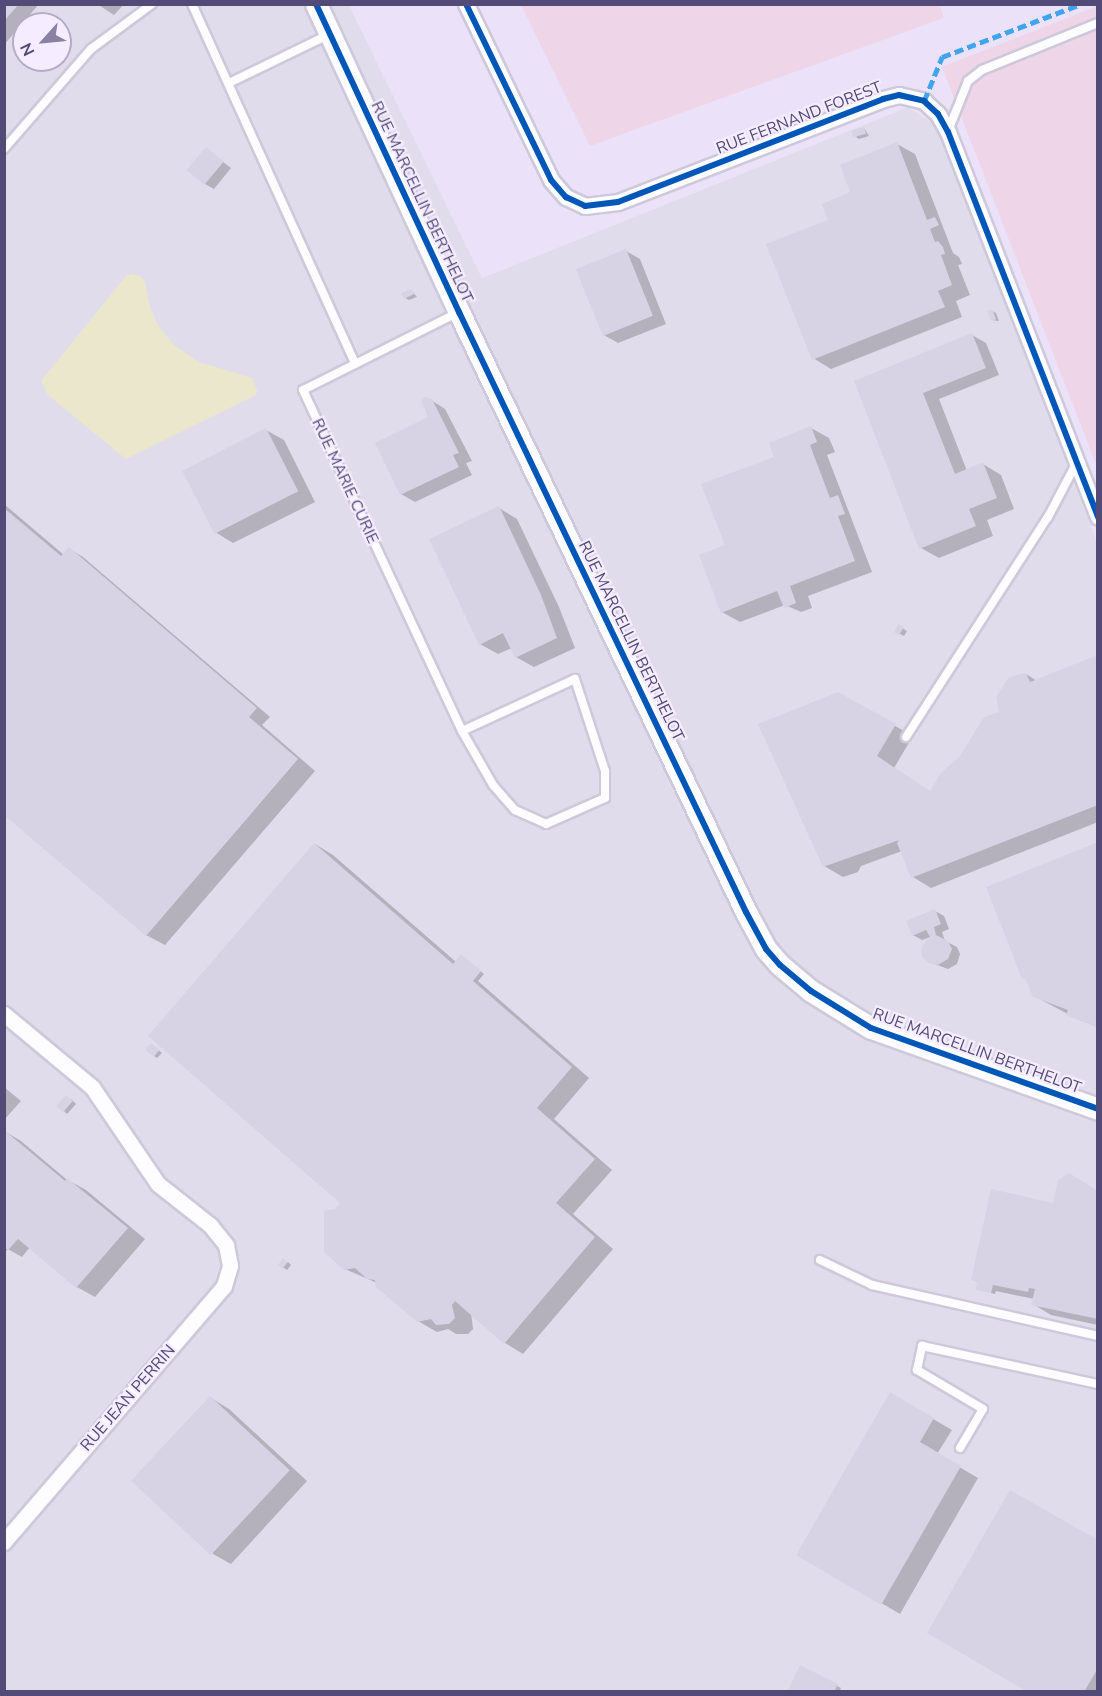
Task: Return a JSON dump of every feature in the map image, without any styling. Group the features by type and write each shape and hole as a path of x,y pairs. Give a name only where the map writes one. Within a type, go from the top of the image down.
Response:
{"street":[{"name":"RUE MARCELLIN BERTHELOT","path":"316,4 459,312 746,912 766,949 780,965 811,991 870,1028 1098,1109"},
{"name":"RUE FERNAND FOREST","path":"466,4 551,180 566,197 585,206 618,202 899,95 924,101 938,114 948,132 1098,517"},
{"name":"RUE JEAN PERRIN","path":"4,1014 92,1087 158,1184 210,1225 226,1245 230,1266 224,1286 4,1542"}],"lane":[{"path":"4,149 92,49 152,4"},
{"path":"192,4 355,364"},
{"path":"948,132 968,81 982,70 1098,23"},
{"path":"229,83 330,34"},
{"name":"RUE MARIE CURIE","path":"459,312 303,390 462,731"},
{"path":"906,737 1048,517 1077,463"},
{"path":"576,679 605,771 605,798 546,824 515,810 493,785 462,731 576,679"},
{"path":"820,1260 872,1285 1098,1336"},
{"path":"960,1449 983,1409 917,1370 922,1346 1098,1384"}],"shaded area":[{"path":"939,4 944,18 590,146 521,5"},
{"path":"5,5 349,5 482,278 908,107 936,125 1097,542 1097,1691 5,1692"},
{"path":"349,5 1097,5 1097,542 935,124 908,107 482,278"},
{"path":"1097,6 1097,467 942,67"},
{"path":"132,274 140,276 145,282 150,307 158,325 174,345 199,362 252,378 257,390 256,395 126,459 48,395 41,381 126,276"}],"building":[{"path":"4,4 19,4 4,21"},
{"path":"864,127 866,134 853,137 852,131"},
{"path":"897,142 927,220 935,217 939,225 930,229 935,242 938,241 943,247 945,254 941,255 952,285 938,291 945,307 812,360 766,244 828,220 822,204 850,192 840,165"},
{"path":"206,147 224,162 204,185 187,170"},
{"path":"626,249 653,316 603,336 576,269"},
{"path":"411,289 414,294 404,299 401,293"},
{"path":"992,309 996,319 991,321 987,311"},
{"path":"972,333 986,368 923,393 955,474 983,462 997,498 969,509 976,526 919,549 854,381"},
{"path":"425,397 432,399 459,453 453,455 459,467 400,495 375,443 428,417 421,401"},
{"path":"811,426 817,442 810,445 830,498 838,495 845,514 838,516 855,561 790,586 796,603 784,608 777,591 721,613 699,555 725,545 701,484 774,457 769,443"},
{"path":"266,428 298,491 214,534 182,471"},
{"path":"499,506 541,595 557,638 515,658 503,633 479,645 429,539"},
{"path":"4,508 61,556 69,547 257,708 249,717 298,759 146,936 4,815"},
{"path":"898,624 904,627 899,635 894,632"},
{"path":"1095,656 1098,662 1098,805 911,878 897,843 899,840 823,867 758,724 838,692 896,724 877,756 930,791 941,773 960,756 984,717 999,712 996,697 1009,677 1026,673 1030,682"},
{"path":"1098,842 1098,1027 1066,1015 1068,1010 1033,997 1025,978 1022,979 986,887"},
{"path":"314,843 453,964 461,954 481,971 473,981 572,1067 537,1108 595,1159 556,1203 595,1237 504,1344 455,1301 452,1305 455,1318 449,1324 436,1325 431,1319 417,1322 376,1287 375,1280 367,1279 355,1268 344,1270 324,1252 324,1211 335,1209 340,1203 148,1036"},
{"path":"935,909 941,924 934,927 936,935 948,941 952,949 948,959 938,965 928,963 921,955 922,946 930,937 926,930 912,936 906,921"},
{"path":"151,1043 159,1050 153,1057 145,1050"},
{"path":"66,1095 73,1101 63,1112 56,1106"},
{"path":"4,1130 65,1181 67,1178 128,1228 76,1288 18,1239 8,1250 4,1248"},
{"path":"1069,1173 1098,1191 1098,1319 1031,1305 1035,1289 1029,1288 1028,1292 993,1285 991,1293 976,1290 977,1281 971,1280 991,1189 1053,1203 1058,1180"},
{"path":"283,1258 288,1262 282,1269 278,1265"},
{"path":"890,1392 934,1418 920,1442 961,1466 881,1605 796,1555"},
{"path":"210,1396 290,1470 211,1555 131,1481"},
{"path":"1010,1490 1098,1540 1098,1668 1084,1692 1028,1692 927,1633"},
{"path":"800,1665 838,1684 834,1692 787,1692"}],"marked path":[{"path":"924,101 942,57 1081,4"}],"cycle path":[{"path":"316,4 459,312 746,912 766,949 780,965 811,991 871,1028 1098,1109"},
{"path":"466,4 551,180 566,197 585,206 618,202 883,99 899,95 924,101 938,114 948,132 1098,517"}]}
